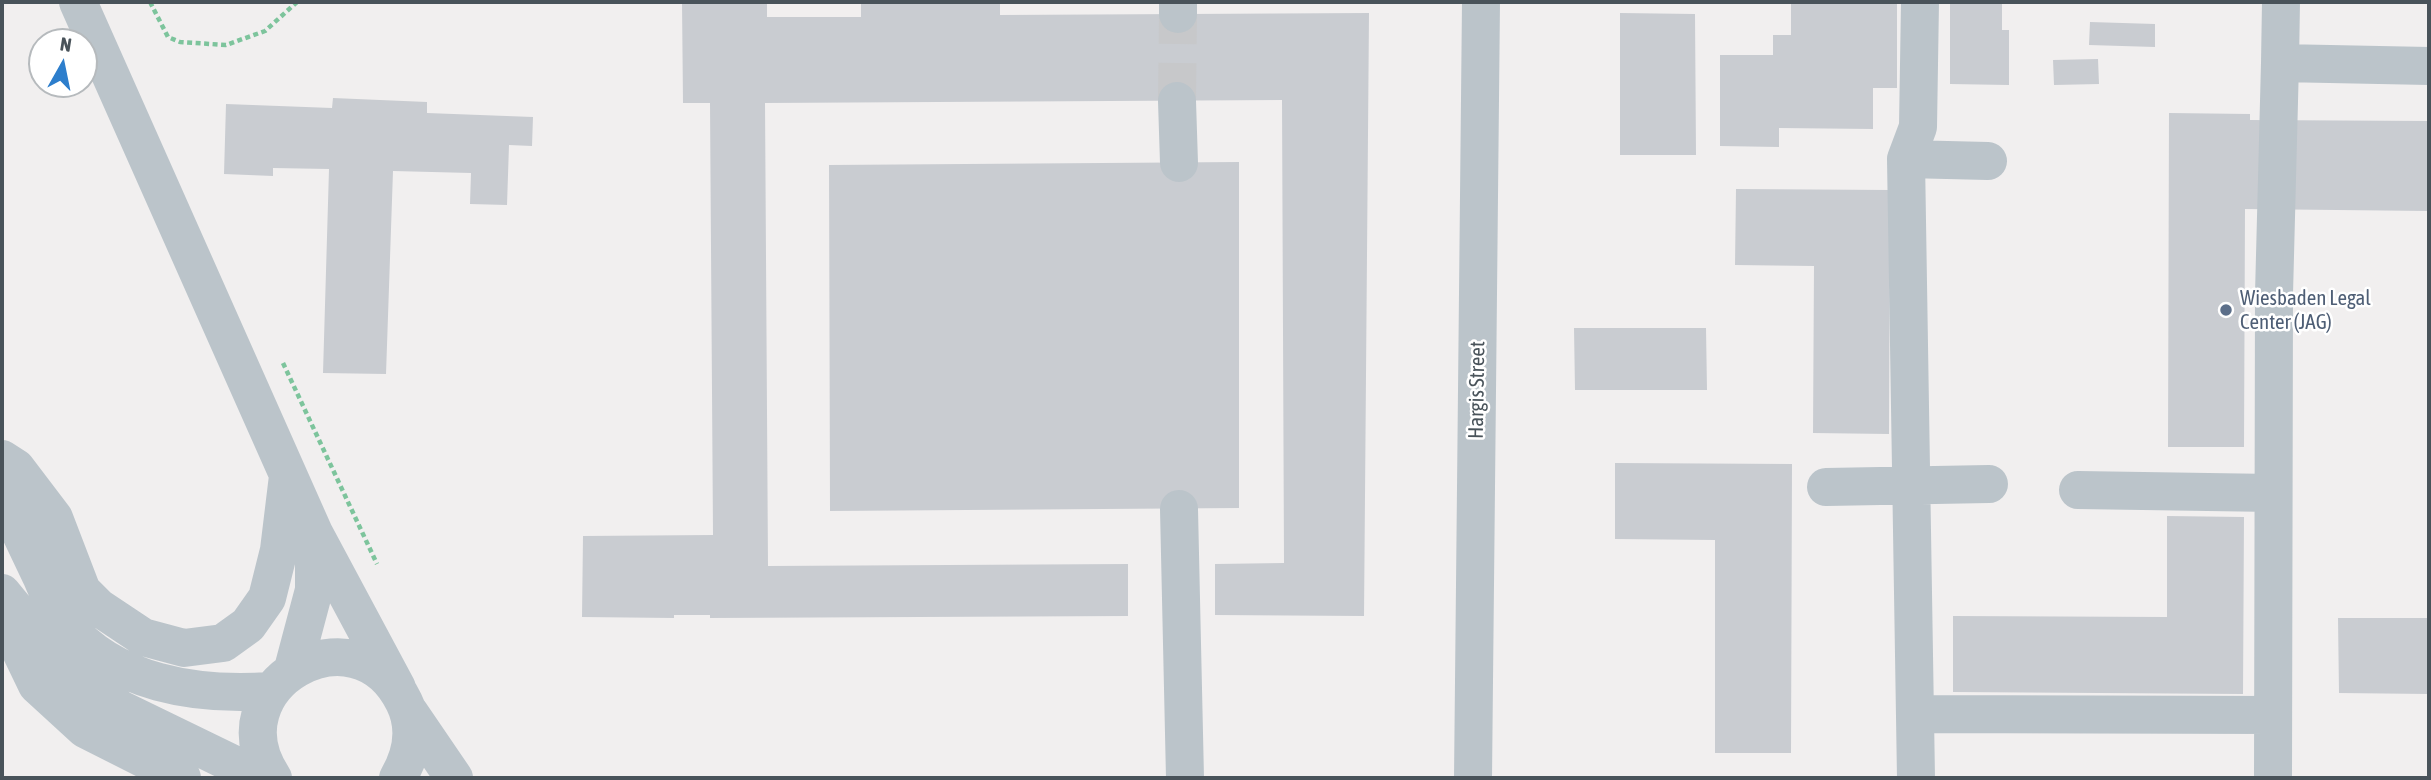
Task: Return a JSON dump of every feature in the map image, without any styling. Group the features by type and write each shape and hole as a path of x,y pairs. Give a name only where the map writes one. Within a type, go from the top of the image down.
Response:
{"street":[{"path":"78,2 314,533 403,700 412,736 408,761 398,778"},
{"name":"Hargis Street","path":"1473,778 1481,2"},
{"path":"1916,778 1906,159 1918,127 1920,2"},
{"path":"2273,778 2274,294 2281,2"},
{"path":"2280,63 2429,66"},
{"path":"1177,101 1179,163"},
{"path":"1906,159 1988,161"},
{"path":"2,459 16,468 54,518 82,590 98,607 144,637 184,648 223,643 248,625 267,598 279,550 288,476"},
{"path":"1826,487 1989,484"},
{"path":"2078,490 2273,494"},
{"path":"2,494 64,622 87,646 120,668 166,685 211,692 281,680 314,659 337,656 360,660 381,672 403,700 454,778"},
{"path":"1179,509 1185,778"},
{"path":"272,778 263,764 257,739 260,714 281,680 314,590 314,533"},
{"path":"2,593 66,671 120,709 262,778"},
{"path":"2,611 37,685 85,729 182,778"},
{"path":"1915,714 2273,715"}],"path":[{"path":"150,2 168,37 180,42 226,45 265,31 297,2"}],"building":[{"path":"682,2 767,2 767,17 861,17 861,2 1000,2 1000,15 1369,13 1364,616 1215,615 1215,564 1284,563 1282,100 765,103 768,566 1128,564 1128,616 582,617 583,536 713,535 710,103 683,103"},
{"path":"1791,2 1897,2 1897,88 1873,88 1873,129 1779,128 1779,147 1720,146 1720,55 1773,55 1773,35 1791,35"},
{"path":"1950,2 2002,2 2002,30 2009,30 2009,85 1950,84"},
{"path":"1620,13 1695,14 1696,155 1620,155"},
{"path":"2090,22 2155,24 2155,47 2089,45"},
{"path":"2098,59 2099,84 2054,85 2053,60"},
{"path":"333,98 427,102 427,113 533,117 532,146 509,145 507,205 470,204 471,173 393,171 386,374 323,373 329,169 273,168 273,176 224,174 226,104 332,108"},
{"path":"2169,113 2250,114 2250,120 2429,121 2429,211 2245,209 2244,447 2168,447"},
{"path":"1239,162 1239,508 830,511 829,165"},
{"path":"1736,189 1890,190 1889,434 1813,433 1814,266 1735,265"},
{"path":"1574,328 1706,328 1707,390 1575,390"},
{"path":"1615,463 1792,464 1791,753 1715,753 1715,540 1615,539"},
{"path":"2167,516 2244,517 2243,694 1953,692 1953,616 2167,617"},
{"path":"2338,618 2429,618 2429,694 2339,693"}],"tunnel":[{"path":"1177,101 1178,14"}],"place":[{"name":"Wiesbaden Legal Center (JAG)","path":"2226,310"}]}
